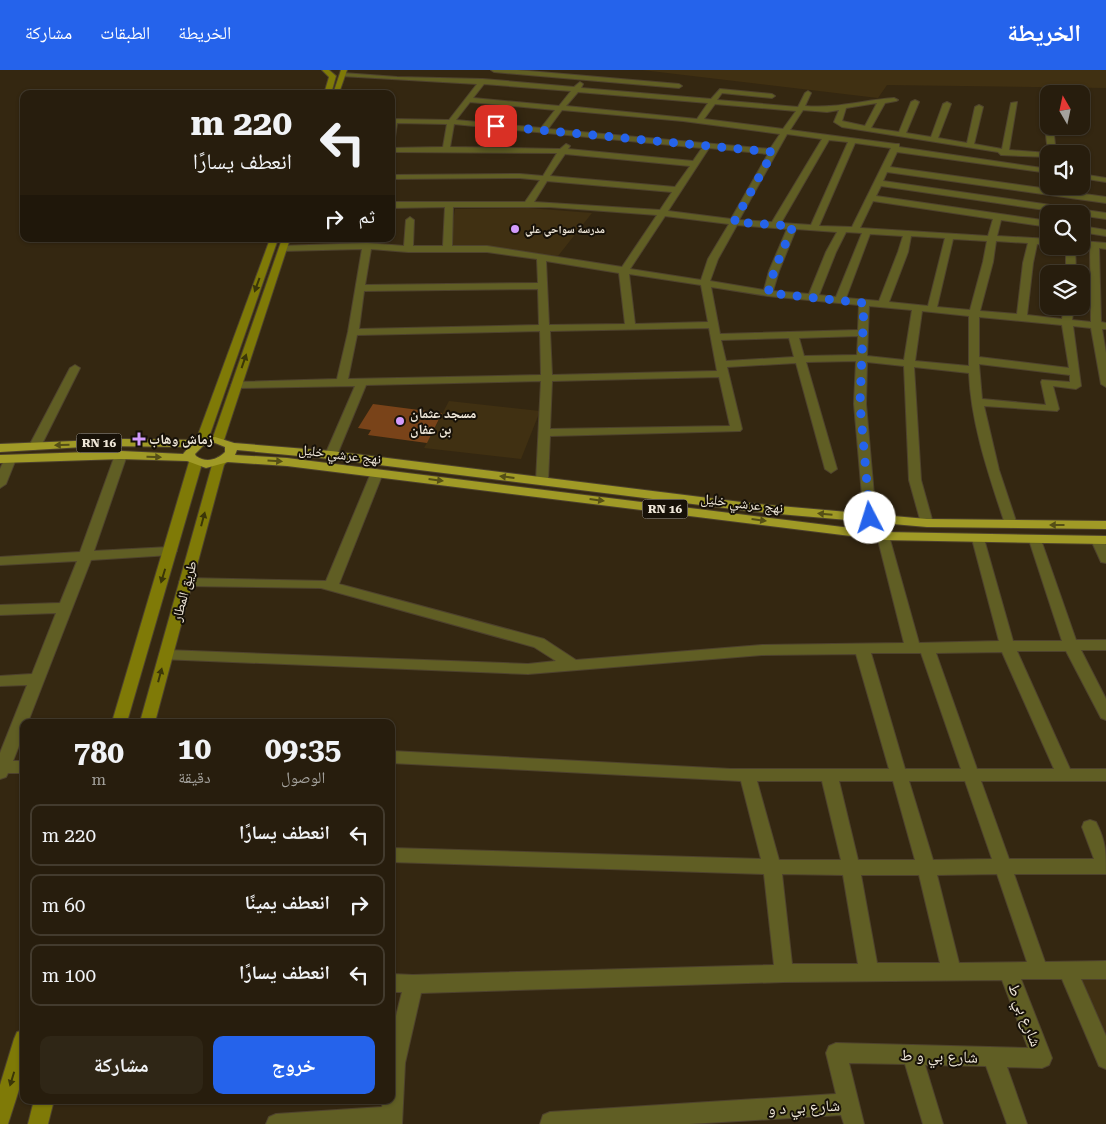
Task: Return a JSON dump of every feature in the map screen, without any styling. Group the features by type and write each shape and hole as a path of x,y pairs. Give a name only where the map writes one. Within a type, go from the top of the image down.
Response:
{"highway":[{"path":"218,440 226,455 206,464 192,460 190,451 200,443 218,440"},
{"name":"RN 16","path":"0,448 148,442 200,443"},
{"name":"نهج عرشي خليل","path":"226,455 331,455 757,508 927,523 1106,525"},
{"name":"نهج عرشي خليل","path":"226,455 884,536 1102,540"},
{"name":"RN 16","path":"5,459 121,456 192,460"}],"main road":[{"path":"324,70 331,70"},
{"path":"324,70 333,76 328,90"},
{"path":"337,90 344,72"},
{"path":"200,443 273,242"},
{"path":"218,440 285,243"},
{"path":"221,385 236,385"},
{"name":"طريق المطار","path":"148,719 218,465 226,455"},
{"name":"طريق المطار","path":"120,719 195,467 192,460"},
{"path":"0,1119 20,1052"},
{"path":"38,1124 43,1104"}],"street":[{"path":"403,79 413,70"},
{"path":"494,70 540,72 627,82 681,83 655,124"},
{"path":"446,149 451,122 485,81 498,70"},
{"path":"344,72 403,79 485,81 575,90 614,103 665,107 695,130 707,146 773,152"},
{"path":"508,111 540,72"},
{"path":"602,120 632,74"},
{"path":"543,130 584,78"},
{"path":"695,130 722,91 772,96"},
{"path":"545,432 736,429 705,283 710,262 808,93"},
{"path":"468,100 519,98 560,108 614,103 665,107 713,102 827,110 869,102 894,100"},
{"path":"867,129 882,101"},
{"path":"855,230 869,198 903,134 915,102"},
{"path":"1007,151 1014,103"},
{"path":"934,139 947,104"},
{"path":"970,145 979,107"},
{"path":"843,108 839,124 1007,151 1040,154"},
{"path":"496,126 502,118"},
{"path":"395,120 451,122 646,140 695,130 785,131 895,147 938,166 1001,185 1106,200"},
{"path":"592,135 597,127"},
{"path":"646,140 650,132"},
{"path":"528,204 574,133"},
{"path":"1050,135 1050,145"},
{"path":"775,225 827,137"},
{"path":"814,228 853,140"},
{"path":"630,327 624,271 707,146"},
{"path":"395,150 562,151 695,164"},
{"path":"995,162 1000,153 1007,151"},
{"path":"886,169 995,162 1040,170"},
{"path":"395,177 496,176 545,178 678,190"},
{"path":"1090,177 1106,180"},
{"path":"878,183 1106,216"},
{"path":"1001,185 988,262 974,313 974,365 977,402 993,470 1011,524"},
{"path":"869,198 1040,223"},
{"path":"395,205 528,204 663,213 734,222 814,228 1040,241"},
{"path":"447,248 449,205"},
{"path":"408,249 410,220"},
{"path":"768,293 774,271 793,226"},
{"path":"813,297 831,252 843,229"},
{"path":"1090,230 1106,233"},
{"path":"840,300 866,231"},
{"path":"883,304 903,252 908,232"},
{"path":"932,309 950,235"},
{"path":"1022,318 1028,263 1033,240"},
{"path":"285,243 408,249 487,249 768,293 1101,325"},
{"path":"1090,245 1106,246"},
{"path":"1094,245 1106,384"},
{"path":"342,381 353,332 367,246"},
{"path":"541,257 547,378 542,481"},
{"path":"361,288 542,286"},
{"path":"864,303 860,404 870,518"},
{"path":"917,308 909,364 915,480 927,523"},
{"path":"977,402 1053,409 1046,382 1076,386 1067,315"},
{"path":"353,332 714,324"},
{"path":"717,337 862,333"},
{"path":"793,335 831,470"},
{"path":"236,385 342,381 547,378 722,369 800,359 846,357 909,364 974,365 1075,372"},
{"path":"35,446 75,368"},
{"path":"331,455 362,381"},
{"path":"21,719 86,555 121,456"},
{"path":"0,484 5,459"},
{"path":"330,586 377,473"},
{"path":"884,536 920,648 972,775 1039,971"},
{"path":"978,538 1007,646 1065,775"},
{"path":"1035,540 1071,646 1106,714"},
{"path":"1102,540 1106,559"},
{"path":"0,561 170,551"},
{"path":"186,582 322,584 539,643 574,666"},
{"path":"0,610 65,608"},
{"path":"166,655 528,670 762,650 1106,645"},
{"path":"862,648 926,867 952,972"},
{"path":"0,681 37,679"},
{"path":"20,722 1,769 20,767"},
{"path":"395,758 747,775 1106,775"},
{"path":"747,775 772,867 784,973"},
{"path":"830,775 851,868 869,972"},
{"path":"395,855 772,867 1106,866 1090,827"},
{"path":"395,983 784,973 1106,970"},
{"name":"شارع بي ط","path":"1008,971 1042,1058"},
{"path":"1068,971 1106,1059"},
{"path":"395,1063 413,984"},
{"name":"شارع بي و ط","path":"852,1114 836,1053 1042,1058"},
{"path":"912,1055 933,1124"},
{"path":"993,1057 1017,1124"},
{"path":"276,1124 392,1121 393,1104"},
{"name":"شارع بي د و","path":"550,1123 852,1114"}],"shaded area":[{"path":"642,70 1106,70 1106,88 1090,88 1090,85 1040,85 1040,87 887,85 878,98"},
{"name":"مدرسة سواحي علي","path":"529,208 592,213 558,256 494,248 449,246 455,209"},
{"path":"449,401 540,411 521,459 424,448"},
{"path":"1081,977 1106,977 1106,1038"}],"building":[{"name":"مسجد عثمان بن عفان","path":"373,404 442,413 427,443 368,435 371,430 358,428"}],"place":[{"name":"مدرسة سواحي علي","path":"515,229"},
{"name":"مسجد عثمان بن عفان","path":"400,421"},
{"name":"زماش وهاب","path":"139,439"}],"route":[{"path":"496,126 773,152 741,206 734,222 793,226 777,262 768,293 864,303 860,404 870,518"}]}
